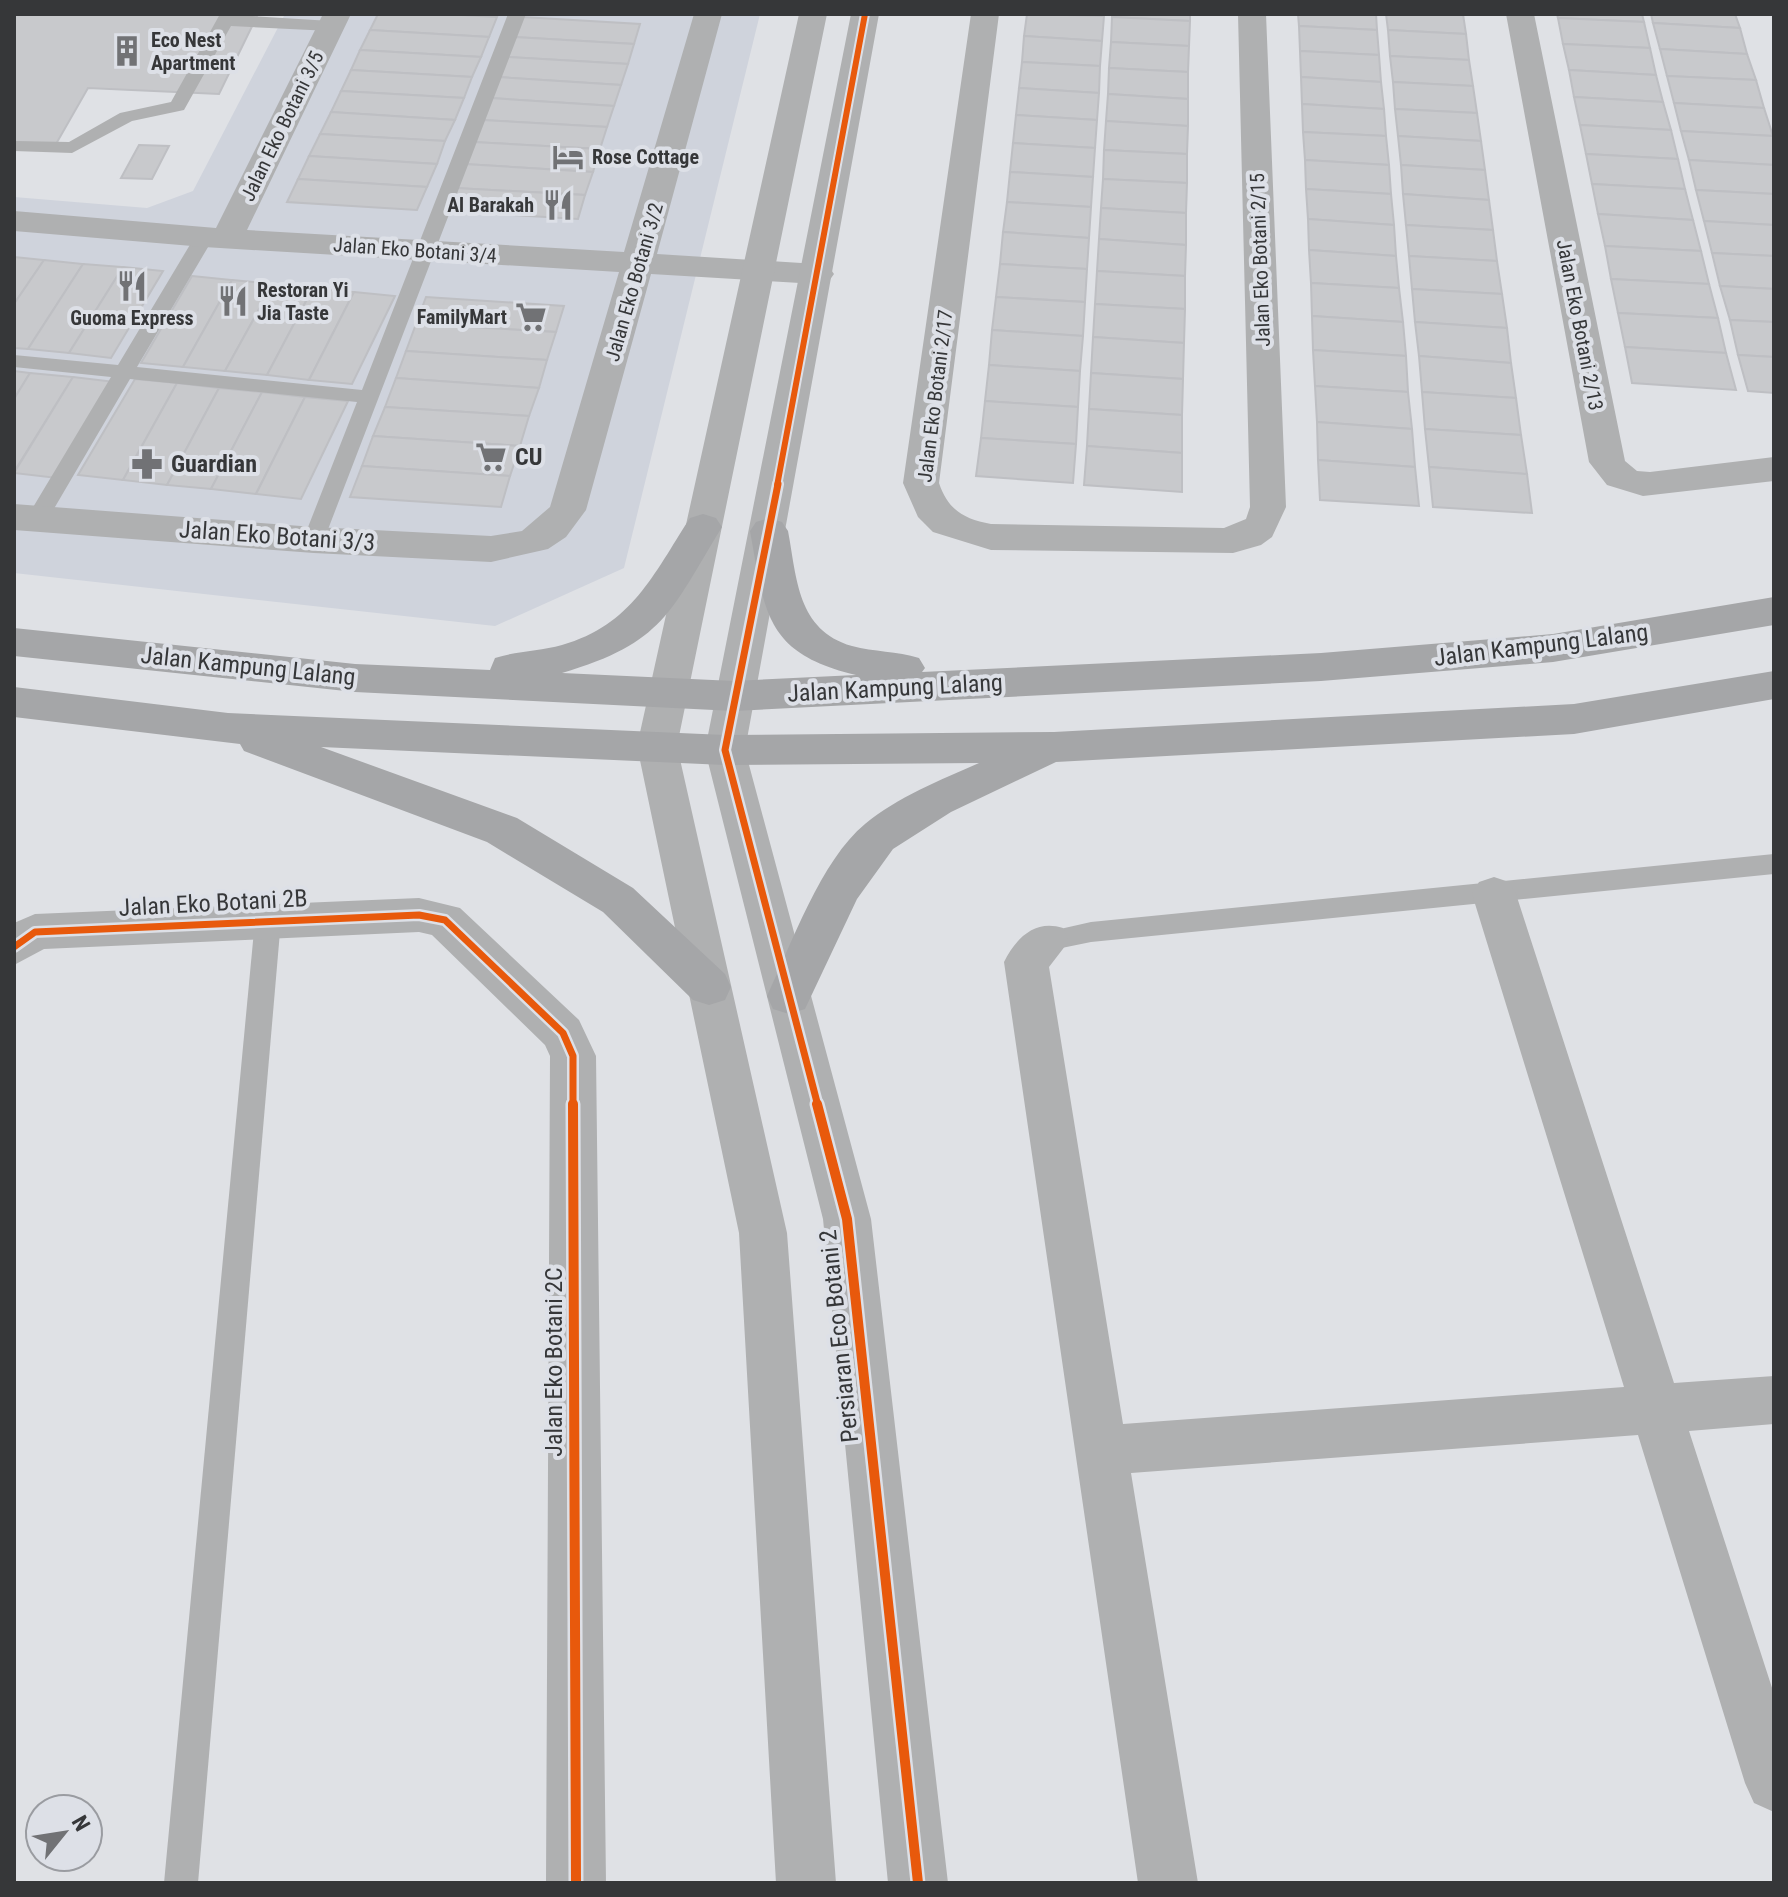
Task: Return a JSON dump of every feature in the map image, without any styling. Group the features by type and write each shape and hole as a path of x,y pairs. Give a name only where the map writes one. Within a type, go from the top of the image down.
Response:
{"main road":[{"path":"355,678 542,666 578,654 642,619 703,527"},
{"path":"769,531 785,611 800,635 836,657 870,665 1041,681"},
{"name":"Jalan Kampung Lalang","path":"14,642 355,678 734,696 1321,667 1553,648 1774,611"},
{"path":"14,702 228,728 725,750 1054,747 1574,719 1774,685"},
{"path":"228,728 341,773 502,830 618,900 709,987"},
{"path":"789,996 845,883 876,838 940,801 1054,747"}],"street":[{"name":"Jalan Eko Botani 3/2","path":"540,539 557,526 568,510 640,264 708,14"},
{"path":"806,1883 763,1233 657,746 813,14"},
{"path":"725,750 865,14"},
{"name":"Jalan Eko Botani 2/17","path":"985,14 921,483 925,502 939,519 963,532 991,537 1224,541 1255,533 1265,524 1268,507"},
{"name":"Jalan Eko Botani 2/15","path":"1252,14 1268,507"},
{"name":"Jalan Eko Botani 2/13","path":"1520,14 1607,462 1612,471 1636,484 1650,484 1774,469"},
{"name":"Jalan Eko Botani 3/5","path":"215,237 334,20"},
{"name":"Jalan Eko Botani 3/4","path":"14,221 215,237 817,274"},
{"name":"Jalan Eko Botani 3/3","path":"25,518 314,540 491,549 517,547 540,539"},
{"name":"Persiaran Eco Botani 2","path":"725,750 847,1219 918,1883"},
{"path":"1494,894 1774,1783"},
{"name":"Jalan Eko Botani 2B","path":"14,947 35,932 419,915"},
{"name":"Jalan Eko Botani 2C","path":"419,915 445,920 563,1033 573,1056 576,1883"},
{"path":"1047,941 1026,962 1168,1883"},
{"path":"1103,1450 1774,1400"}],"lane":[{"path":"314,540 517,14"},
{"path":"14,146 72,148 126,117 178,106 227,18 334,20"},
{"path":"25,518 215,237"},
{"path":"14,361 369,397"},
{"path":"1047,941 1091,932 1774,864"},
{"path":"181,1883 268,920"}],"shaded area":[{"path":"285,14 760,14 624,568 495,626 14,573 14,197 147,208 193,191"}],"building":[{"name":"Eco Nest Apartment","path":"14,14 258,14 219,94 88,88 56,144 14,142"},
{"path":"378,14 497,17 489,37 370,30"},
{"path":"1027,14 1104,16 1102,41 1024,36"},
{"path":"1112,14 1190,14 1190,21 1112,17"},
{"path":"1298,14 1376,14 1377,30 1299,26"},
{"path":"1386,14 1463,14 1466,34 1388,30"},
{"path":"1557,14 1642,14 1644,22 1558,18"},
{"path":"1651,14 1735,14 1740,28 1653,23"},
{"path":"522,17 640,24 634,44 514,37"},
{"path":"1112,17 1190,21 1189,46 1111,42"},
{"path":"1558,18 1644,22 1650,48 1563,44"},
{"path":"1653,23 1740,28 1747,54 1660,49"},
{"path":"1299,26 1377,30 1379,55 1300,51"},
{"path":"370,30 489,37 481,57 360,50"},
{"path":"1388,30 1466,34 1469,60 1390,56"},
{"path":"1024,36 1102,41 1100,66 1022,62"},
{"path":"514,37 634,44 628,64 506,57"},
{"path":"1111,42 1189,46 1188,72 1109,68"},
{"path":"1563,44 1650,48 1656,75 1569,70"},
{"path":"1660,49 1747,54 1756,80 1667,76"},
{"path":"360,50 481,57 472,77 351,70"},
{"path":"1300,51 1379,55 1381,82 1301,77"},
{"path":"1390,56 1469,60 1473,86 1393,82"},
{"path":"506,57 628,64 621,85 498,77"},
{"path":"1022,62 1100,66 1099,93 1019,88"},
{"path":"1109,68 1188,72 1188,99 1108,94"},
{"path":"351,70 472,77 464,98 341,91"},
{"path":"1569,70 1656,75 1663,102 1574,97"},
{"path":"1667,76 1756,80 1764,108 1674,103"},
{"path":"498,77 621,85 614,106 490,98"},
{"path":"1301,77 1381,82 1384,109 1302,104"},
{"path":"1393,82 1473,86 1477,113 1395,109"},
{"path":"1019,88 1099,93 1097,120 1016,115"},
{"path":"341,91 464,98 455,120 331,112"},
{"path":"1108,94 1188,99 1188,126 1106,121"},
{"path":"1574,97 1663,102 1671,130 1580,125"},
{"path":"490,98 614,106 607,127 482,120"},
{"path":"1674,103 1764,108 1773,136 1681,131"},
{"path":"1302,104 1384,109 1386,136 1303,132"},
{"path":"1395,109 1477,113 1481,141 1398,136"},
{"path":"331,112 455,120 445,141 320,134"},
{"path":"1016,115 1097,120 1095,148 1013,143"},
{"path":"482,120 607,127 600,149 473,142"},
{"path":"1106,121 1188,126 1187,154 1104,150"},
{"path":"1580,125 1671,130 1678,159 1586,154"},
{"path":"1681,131 1773,136 1774,165 1689,160"},
{"path":"1303,132 1386,136 1389,165 1305,160"},
{"path":"320,134 445,141 437,164 309,156"},
{"path":"1398,136 1481,141 1485,170 1401,165"},
{"path":"473,142 600,149 593,172 464,164"},
{"path":"1013,143 1095,148 1093,177 1010,172"},
{"path":"139,145 169,146 152,179 121,178"},
{"path":"1104,150 1187,154 1187,183 1103,179"},
{"path":"1586,154 1678,159 1685,189 1592,184"},
{"path":"309,156 437,164 427,187 298,179"},
{"path":"1305,160 1389,165 1391,194 1306,189"},
{"path":"1689,160 1774,165 1774,194 1696,190"},
{"path":"464,164 593,172 585,195 455,188"},
{"path":"1401,165 1485,170 1489,200 1403,194"},
{"path":"1010,172 1093,177 1091,207 1007,202"},
{"path":"298,179 427,187 417,210 287,202"},
{"path":"1103,179 1187,183 1186,213 1101,208"},
{"path":"1592,184 1685,189 1693,220 1598,214"},
{"path":"455,188 585,195 578,219 446,211"},
{"path":"1306,189 1391,194 1394,225 1308,219"},
{"path":"1696,190 1774,194 1774,225 1704,221"},
{"path":"1403,194 1489,200 1493,230 1406,225"},
{"path":"1007,202 1091,207 1089,238 1003,232"},
{"path":"1101,208 1186,213 1186,245 1099,239"},
{"path":"1598,214 1693,220 1701,251 1605,246"},
{"path":"1308,219 1394,225 1396,256 1309,250"},
{"path":"1704,221 1774,225 1774,256 1712,253"},
{"path":"1406,225 1493,230 1497,261 1409,256"},
{"path":"1003,232 1089,238 1087,269 1000,264"},
{"path":"1099,239 1186,245 1185,276 1097,271"},
{"path":"1605,246 1701,251 1709,284 1611,279"},
{"path":"1309,250 1396,256 1399,288 1311,283"},
{"path":"1712,253 1774,256 1774,289 1720,286"},
{"path":"1409,256 1497,261 1502,294 1412,289"},
{"path":"14,257 44,260 14,304"},
{"path":"44,260 83,264 28,349 14,348 14,304"},
{"path":"83,264 123,267 69,353 28,349"},
{"path":"1000,264 1087,269 1085,302 996,297"},
{"path":"123,267 163,271 111,358 69,353"},
{"path":"1097,271 1185,276 1185,309 1095,304"},
{"path":"192,276 232,280 183,367 141,363"},
{"path":"1611,279 1709,284 1718,318 1618,313"},
{"path":"232,280 273,284 225,371 183,367"},
{"path":"1311,283 1399,288 1403,322 1312,316"},
{"path":"273,284 313,288 267,375 225,371"},
{"path":"1720,286 1774,289 1774,322 1730,320"},
{"path":"313,288 354,292 309,380 267,375"},
{"path":"1412,289 1502,294 1507,328 1415,322"},
{"path":"354,292 395,296 352,384 309,380"},
{"path":"426,297 564,306 556,332 416,324"},
{"path":"996,297 1085,302 1083,336 992,330"},
{"path":"1095,304 1185,309 1184,343 1093,337"},
{"path":"1618,313 1718,318 1726,353 1625,347"},
{"path":"1312,316 1403,322 1406,356 1313,350"},
{"path":"1730,320 1774,322 1774,357 1738,355"},
{"path":"1415,322 1507,328 1511,363 1419,356"},
{"path":"416,324 556,332 547,360 406,351"},
{"path":"992,330 1083,336 1080,371 989,365"},
{"path":"1093,337 1184,343 1183,379 1091,373"},
{"path":"1625,347 1726,353 1736,390 1632,383"},
{"path":"1313,350 1406,356 1408,392 1315,386"},
{"path":"406,351 547,360 539,388 396,378"},
{"path":"1738,355 1774,357 1774,393 1748,391"},
{"path":"1419,356 1511,363 1516,398 1422,392"},
{"path":"989,365 1080,371 1078,407 985,401"},
{"path":"14,371 30,373 14,399"},
{"path":"30,373 73,377 14,472 14,399"},
{"path":"1091,373 1183,379 1182,415 1089,409"},
{"path":"73,377 115,382 57,478 14,473"},
{"path":"396,378 539,388 529,416 385,407"},
{"path":"135,379 177,383 123,480 78,475"},
{"path":"177,383 219,388 167,485 123,480"},
{"path":"1315,386 1408,392 1412,429 1317,422"},
{"path":"219,388 262,392 211,489 167,485"},
{"path":"262,392 305,397 256,494 211,489"},
{"path":"1422,392 1516,398 1521,435 1425,429"},
{"path":"305,397 348,401 301,499 256,494"},
{"path":"985,401 1078,407 1076,444 981,438"},
{"path":"385,407 529,416 520,446 373,436"},
{"path":"1089,409 1182,415 1182,453 1087,446"},
{"path":"1317,422 1412,429 1415,467 1318,460"},
{"path":"1425,429 1521,435 1527,474 1429,467"},
{"path":"373,436 520,446 510,476 362,466"},
{"path":"981,438 1076,444 1073,483 976,476"},
{"path":"1087,446 1182,453 1182,492 1084,485"},
{"path":"1318,460 1415,467 1419,506 1320,500"},
{"path":"362,466 510,476 501,507 350,497"},
{"path":"1429,467 1527,474 1532,513 1433,507"}],"cycle path":[{"path":"865,14 725,750 847,1219 918,1883"},
{"path":"14,947 35,932 419,915 445,920 563,1033 573,1056 576,1883"}],"place":[{"name":"Eco Nest Apartment","path":"127,51"},
{"name":"Rose Cottage","path":"568,157"},
{"name":"Al Barakah","path":"558,205"},
{"name":"Guoma Express","path":"132,286"},
{"name":"Restoran Yi Jia Taste","path":"233,301"},
{"name":"FamilyMart","path":"531,317"},
{"name":"CU","path":"491,457"},
{"name":"Guardian","path":"147,464"}]}
